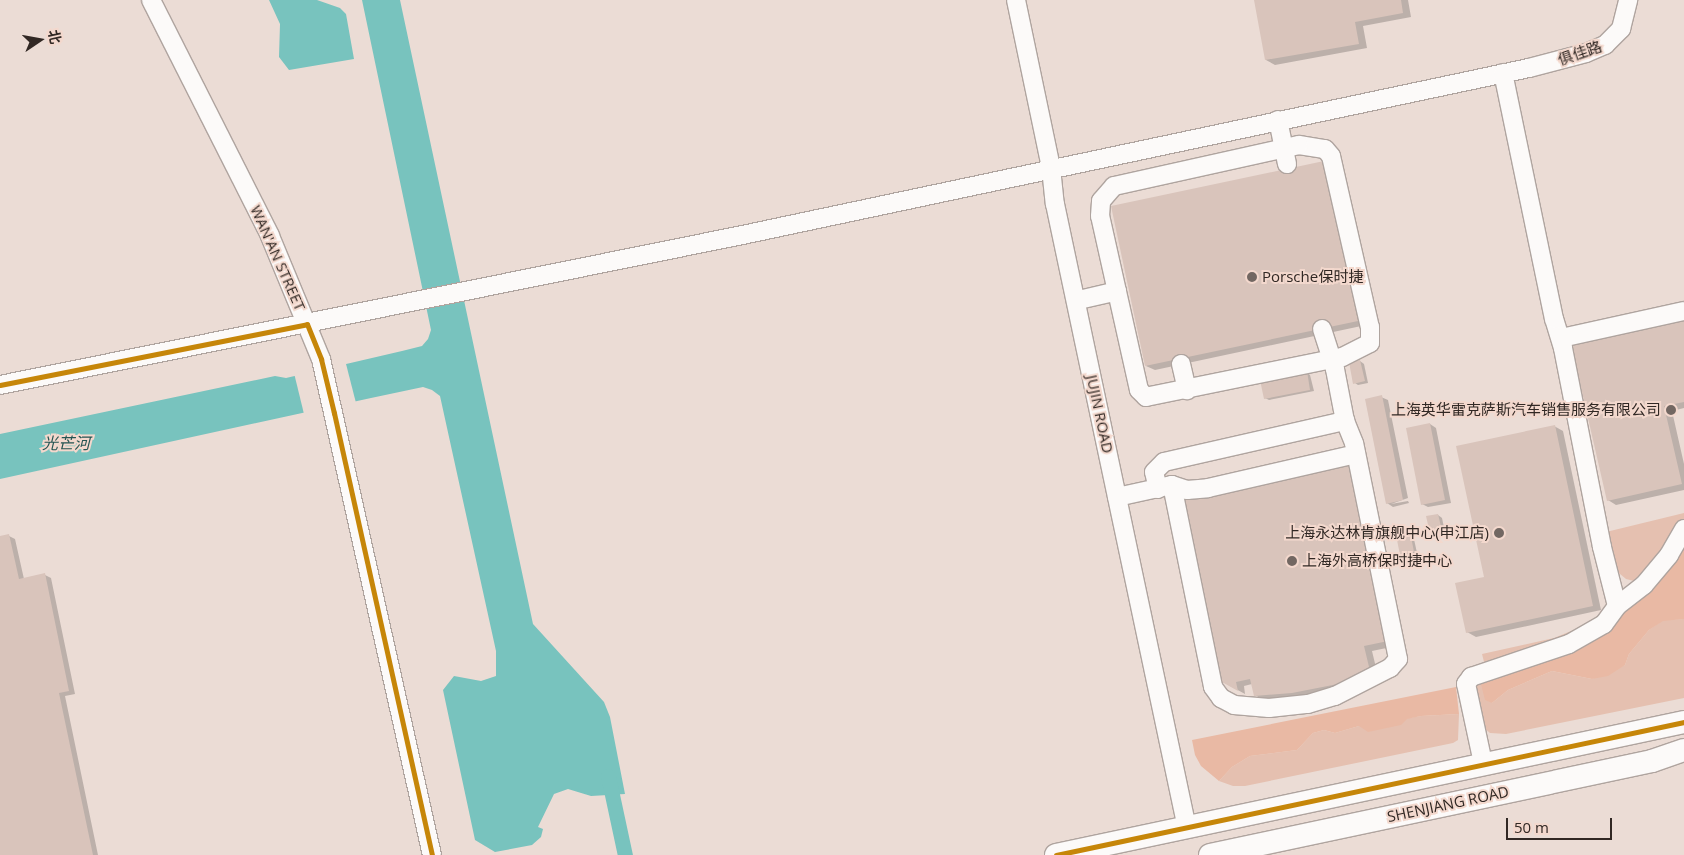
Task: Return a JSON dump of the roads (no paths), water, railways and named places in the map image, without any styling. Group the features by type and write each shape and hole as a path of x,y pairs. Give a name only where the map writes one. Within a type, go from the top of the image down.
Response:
{"main road":[{"path":"1056,855 1483,763 1684,722"},
{"name":"SHENJIANG ROAD","path":"1210,855 1652,761 1684,750"}],"street":[{"name":"WAN'AN STREET","path":"151,0 270,236 321,359 432,855"},
{"name":"JUJIN ROAD","path":"1016,0 1051,168 1055,204 1187,828"},
{"name":"俱佳路","path":"0,385 417,302 1577,56 1605,45 1621,29 1628,0"},
{"path":"1503,73 1561,338 1602,547 1617,606"},
{"path":"1278,120 1285,157"},
{"path":"1311,145 1325,149 1331,156 1367,310 1370,343 1354,353 1331,359 1150,398 1139,390 1117,291 1100,216 1101,201 1114,186 1285,157 1311,145"},
{"path":"1083,299 1117,291"},
{"path":"1561,338 1684,311"},
{"path":"1322,329 1345,421 1356,454 1398,659 1390,668 1334,696 1308,704 1269,708 1234,705 1221,698 1213,687 1165,487 1154,472 1157,466 1164,462 1345,421"},
{"path":"1181,364 1187,390"},
{"path":"1117,497 1165,487 1187,490 1208,488 1356,454"},
{"path":"1483,763 1466,684 1471,677 1569,644 1604,624 1617,606 1644,585 1684,529"}],"water":[{"path":"269,0 317,0 340,8 346,14 354,59 289,70 279,57 280,24"},
{"name":"光芒河","path":"362,0 400,0 533,624 604,702 610,717 625,794 591,796 568,789 554,794 538,827 543,829 541,837 532,845 495,852 475,840 443,690 454,676 481,681 496,676 496,651 440,396 432,390 423,387 0,479 0,434 275,376 286,378 422,346 428,339 431,330"}],"waterway":[{"path":"608,776 625,855"}],"place":[{"name":"Porsche保时捷","path":"1252,277"},
{"name":"上海英华雷克萨斯汽车销售服务有限公司","path":"1671,410"},
{"name":"上海永达林肯旗舰中心(申江店)","path":"1499,533"},
{"name":"上海外高桥保时捷中心","path":"1292,561"}]}
